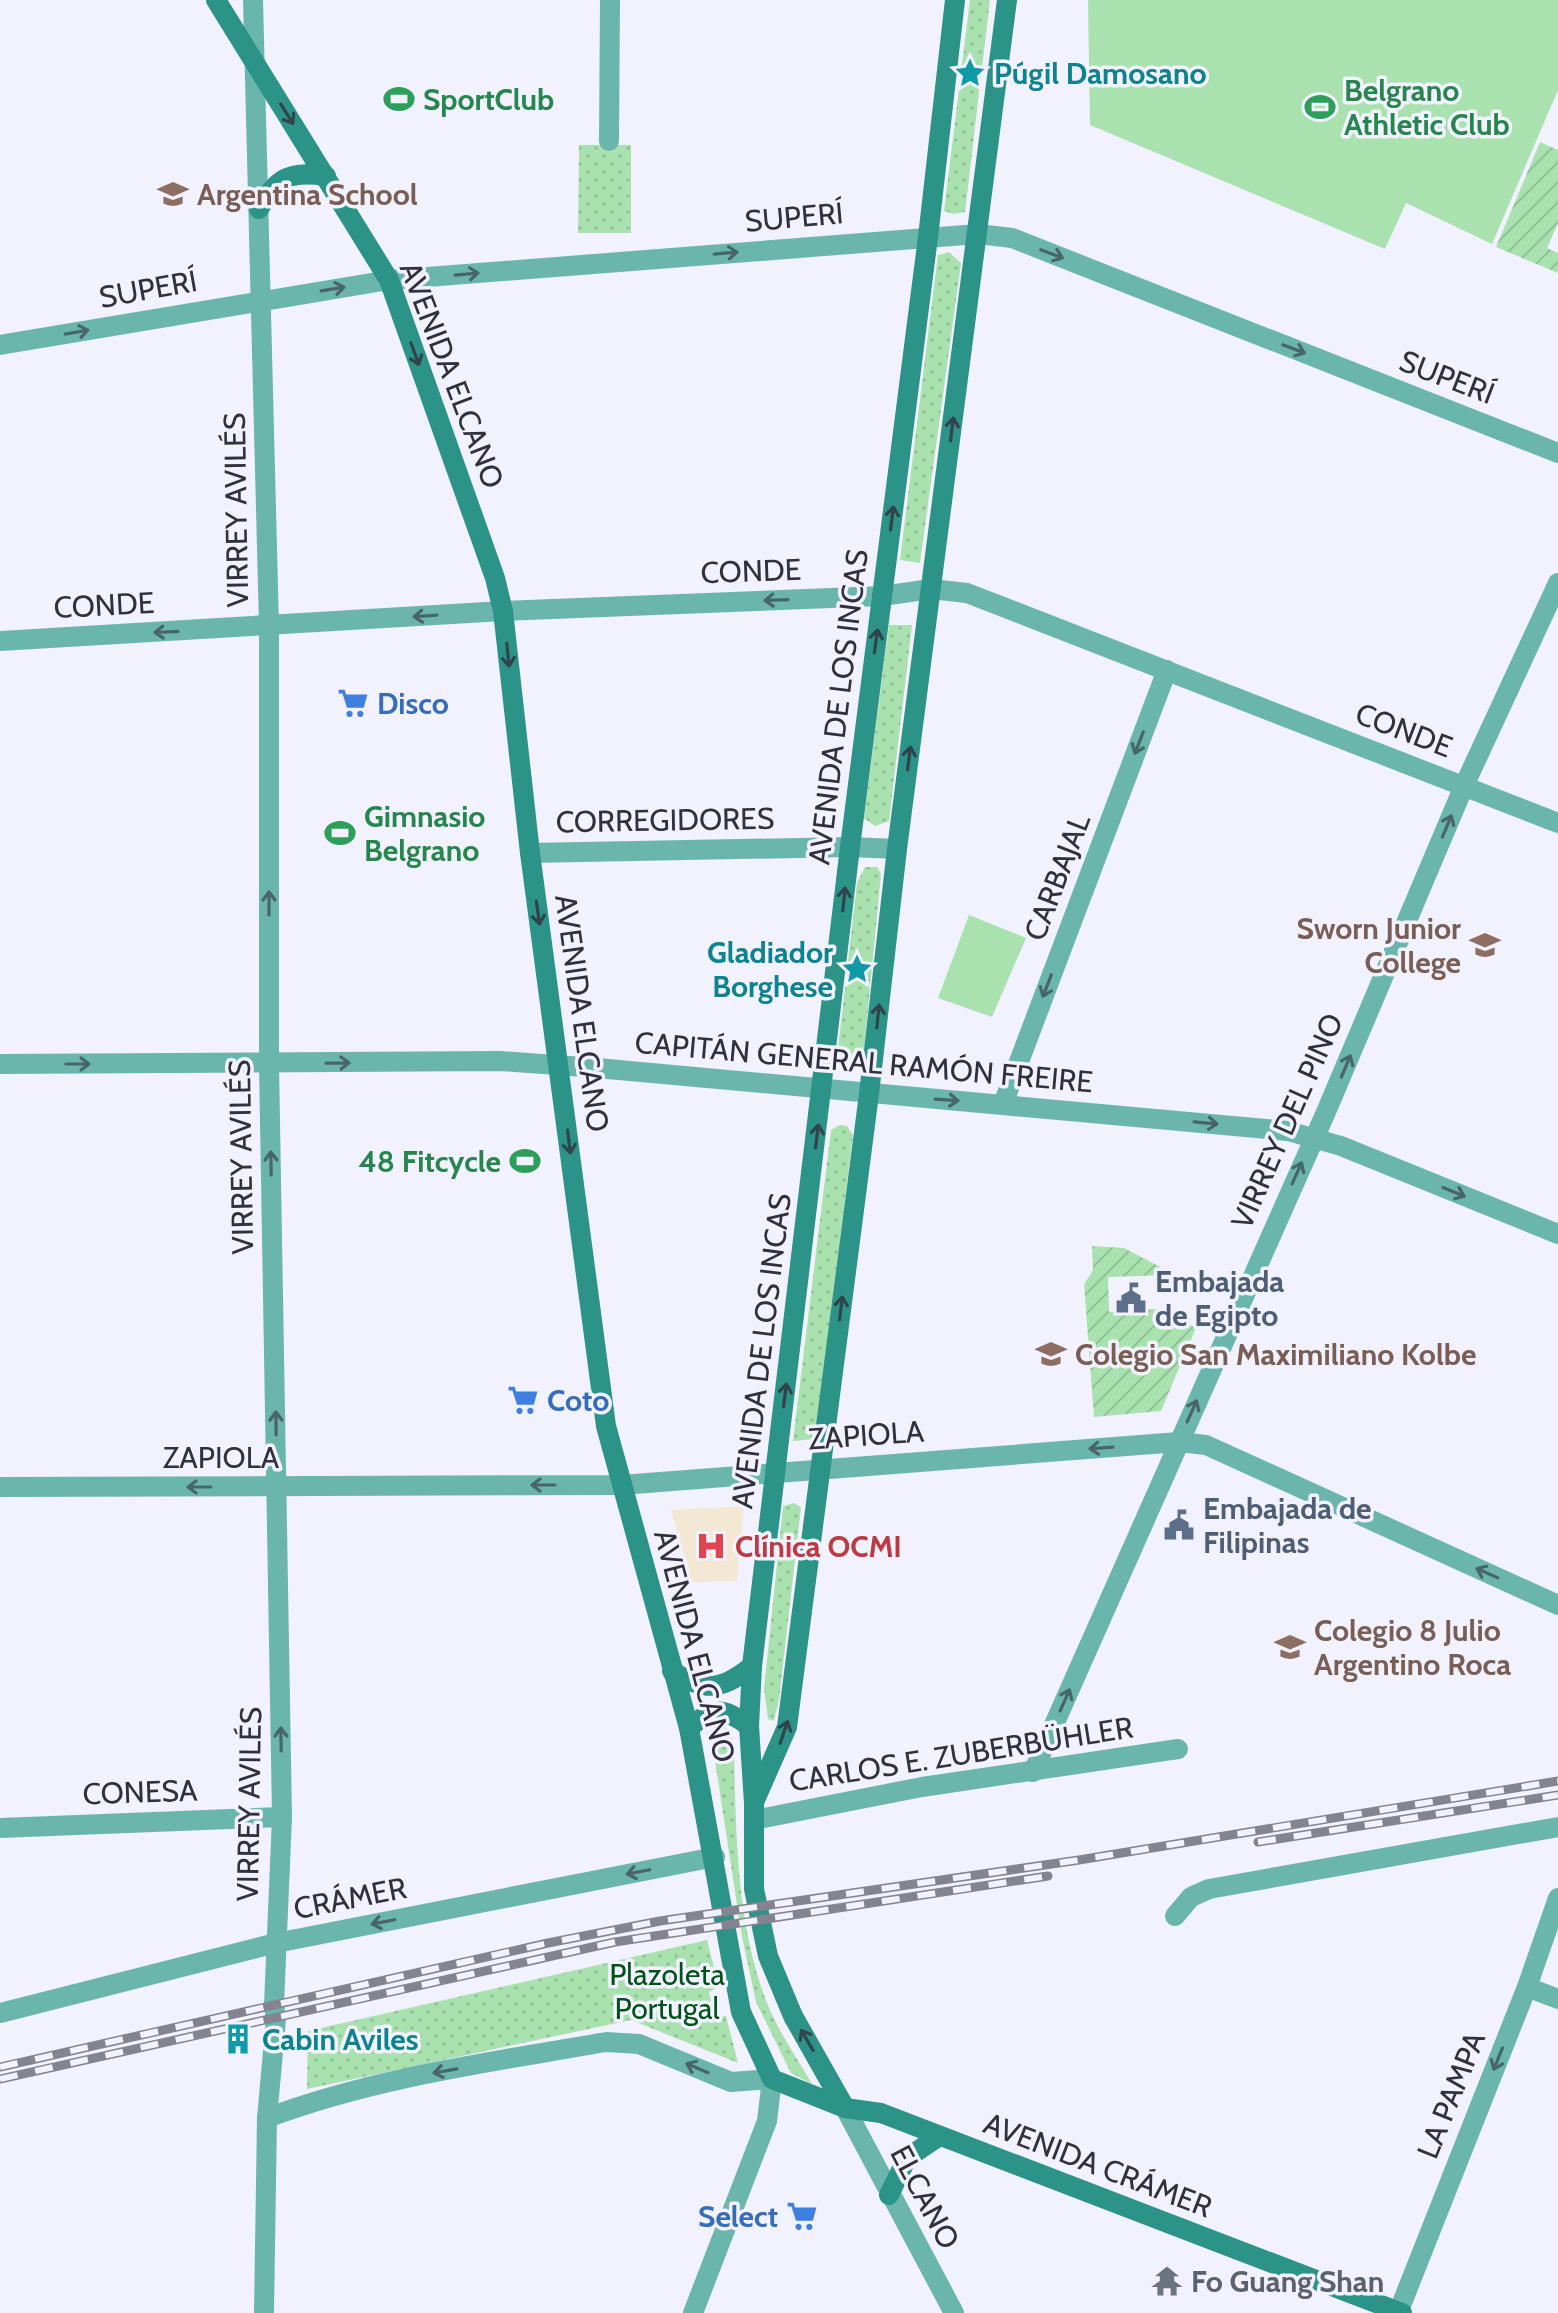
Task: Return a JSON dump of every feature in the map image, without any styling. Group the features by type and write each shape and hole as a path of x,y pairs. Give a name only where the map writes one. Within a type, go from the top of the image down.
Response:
{"main road":[{"name":"AVENIDA ELCANO","path":"216,0 389,280 476,523 503,611 530,853 606,1426 689,1728 741,2012 772,2079"},
{"name":"AVENIDA DE LOS INCAS","path":"754,1812 749,1726 752,1666 955,0"},
{"path":"845,2108 793,2016 768,1956 754,1889 754,1812 787,1727 1007,0"},
{"path":"259,209 271,188 284,178 301,173 326,176"},
{"path":"672,1671 697,1684 723,1686 752,1666"},
{"path":"689,1728 705,1715 718,1711 731,1714 749,1726"},
{"name":"AVENIDA CRÁMER","path":"772,2079 845,2108 881,2113 1399,2312"},
{"path":"889,2195 907,2158 938,2137"}],"street":[{"name":"VIRREY AVILÉS","path":"253,0 269,626 269,1064 282,1817 274,2005 276,2019 267,2118 264,2313"},
{"path":"609,141 610,0"},
{"name":"SUPERÍ","path":"0,345 389,280 978,234 1012,238 1558,453"},
{"name":"VIRREY DEL PINO","path":"1033,1772 1314,1137 1464,786 1558,583"},
{"name":"CONDE","path":"0,641 503,611 882,596 931,589 967,593 1558,823"},
{"name":"CARBAJAL","path":"1003,1104 1167,670"},
{"name":"CORREGIDORES","path":"530,853 850,847 897,849"},
{"name":"CAPITÁN GENERAL RAMÓN FREIRE","path":"0,1064 501,1061 1288,1131 1314,1137 1558,1234"},
{"name":"ZAPIOLA","path":"0,1487 621,1485 1179,1442 1206,1445 1558,1605"},
{"name":"CARLOS E. ZUBERBÜHLER","path":"754,1812 1178,1749"},
{"name":"CONESA","path":"0,1828 282,1817"},
{"path":"1175,1916 1191,1897 1209,1889 1558,1827"},
{"name":"CRÁMER","path":"0,2013 276,1943 715,1857"},
{"name":"LA PAMPA","path":"1399,2312 1527,1987 1558,1898"},
{"path":"1527,1987 1558,1999"},
{"path":"267,2118 318,2098 389,2081 606,2042 639,2044 731,2082 772,2079 767,2121 693,2313"},
{"name":"ELCANO","path":"845,2108 954,2313"}],"shaded area":[{"name":"Clínica OCMI","path":"744,1506 737,1581 692,1582 671,1510"}],"green space":[{"path":"970,0 990,0 965,212 953,214 944,211"},
{"name":"Belgrano Athletic Club","path":"1088,0 1558,0 1558,90 1492,244 1406,203 1385,249 1090,125"},
{"path":"1540,142 1558,150 1558,223 1547,248 1558,253 1558,273 1496,247"},
{"path":"579,145 631,145 631,233 578,233"},
{"path":"949,252 961,263 920,563 900,560 938,255"},
{"path":"889,625 912,625 889,821 875,826 864,818"},
{"path":"865,867 877,867 881,874 864,1050 851,1057 841,1055 838,1049 857,883"},
{"path":"969,915 1026,938 992,1017 938,998"},
{"path":"840,1125 847,1126 853,1135 815,1439 793,1441 831,1130"},
{"path":"1092,1246 1124,1248 1170,1272 1170,1275 1108,1277 1109,1312 1157,1309 1196,1328 1161,1411 1094,1417 1084,1284 1093,1270"},
{"path":"794,1503 801,1507 774,1721 768,1719 764,1689 783,1506"},
{"path":"716,1724 730,1732 734,1748 743,1910 757,1973 777,2024 812,2084 791,2073 756,2002 742,1937 712,1741 712,1730"},
{"name":"Plazoleta Portugal","path":"707,1940 719,1987 709,1992 715,2016 726,2016 738,2063 631,2020 307,2089 308,2031"}],"railway":[{"path":"0,2067 548,1943 660,1921 1079,1860 1558,1781"},
{"path":"1258,1842 1558,1795"},
{"path":"0,2079 615,1942 1048,1876"}],"place":[{"name":"Púgil Damosano","path":"970,73"},
{"name":"SportClub","path":"399,99"},
{"name":"Belgrano Athletic Club","path":"1320,107"},
{"name":"Argentina School","path":"173,194"},
{"name":"Disco","path":"353,703"},
{"name":"Gimnasio Belgrano","path":"340,833"},
{"name":"Sworn Junior College","path":"1485,945"},
{"name":"Gladiador Borghese","path":"857,969"},
{"name":"48 Fitcycle","path":"525,1161"},
{"name":"Embajada de Egipto","path":"1131,1298"},
{"name":"Colegio San Maximiliano Kolbe","path":"1051,1354"},
{"name":"Coto","path":"523,1400"},
{"name":"Embajada de Filipinas","path":"1179,1525"},
{"name":"Clínica OCMI","path":"711,1546"},
{"name":"Colegio 8 Julio Argentino Roca","path":"1290,1647"},
{"name":"Cabin Aviles","path":"238,2039"},
{"name":"Select","path":"802,2216"},
{"name":"Fo Guang Shan","path":"1167,2281"}]}
